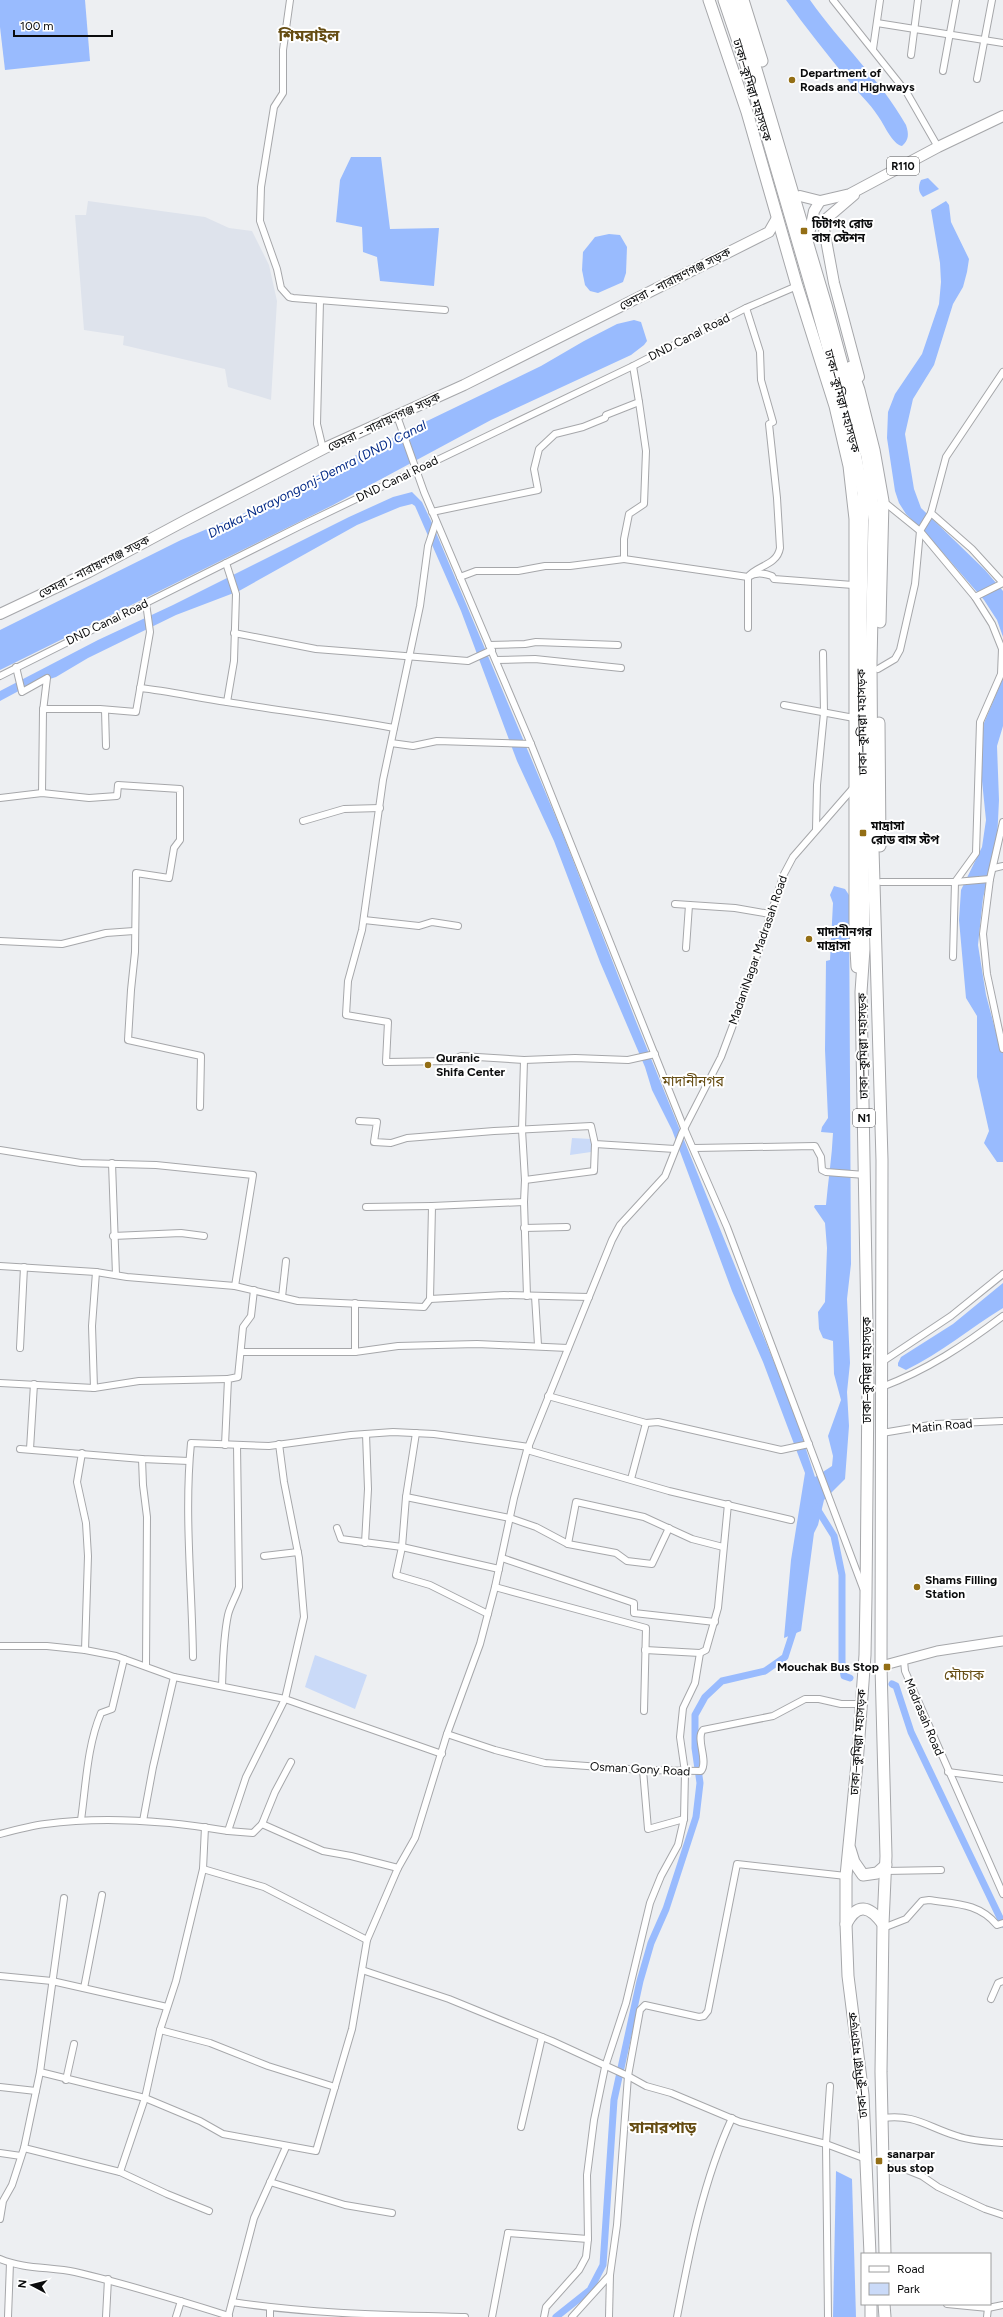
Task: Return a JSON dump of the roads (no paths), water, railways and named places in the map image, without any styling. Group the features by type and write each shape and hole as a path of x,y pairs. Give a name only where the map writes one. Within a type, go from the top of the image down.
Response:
{"highway":[{"path":"709,0 747,112 797,286 835,406 850,466 855,518 853,585 855,932 861,992"},
{"name":"ঢাকা–কুমিল্লা মহাসড়ক","path":"724,0 750,79 819,316 849,423 863,493 861,626 864,949 861,992 860,1174 868,1383 866,1596 865,1655 860,1704 857,1764 846,1876 846,1924 848,1976 863,2095 870,2253"},
{"name":"ঢাকা–কুমিল্লা মহাসড়ক","path":"732,0 750,49 813,261 867,456 874,520 871,671 876,990 882,1160 881,1666 885,1868 881,2002 885,2168 885,2253"},
{"path":"743,0 844,348 859,390 874,450 883,501 878,669 882,964 876,990"},
{"path":"849,1846 854,1862 863,1875 877,1873 885,1868"},
{"path":"846,1924 854,1912 865,1909 870,1910 883,1926"},
{"path":"871,2305 871,2317"},
{"path":"884,2305 884,2317"}],"main road":[{"name":"R110","path":"800,196 820,201 838,198 861,189 938,147 1003,116"},
{"path":"859,390 862,386 834,283 824,223 830,213 861,189"},
{"path":"810,230 814,211 820,201"},
{"path":"777,218 769,232 783,235"},
{"name":"ডেমরা - নারায়ণগঞ্জ সড়ক","path":"0,614 89,572 188,519 323,450 464,385 769,232"}],"street":[{"path":"290,0 283,50 283,92 274,108 261,187 260,221 284,293 293,298 320,301 445,310"},
{"path":"834,0 907,93 938,147"},
{"path":"873,49 880,0"},
{"path":"911,55 918,0"},
{"path":"944,71 949,34 956,0"},
{"path":"977,79 992,0"},
{"path":"877,23 1003,44"},
{"name":"DND Canal Road","path":"0,676 226,563 633,366 746,308 797,286"},
{"path":"320,301 317,424 323,450"},
{"path":"746,308 760,352 761,380 773,422 769,424 778,498 780,548 779,554 766,567 751,572 748,577 748,628"},
{"path":"624,559 624,540 629,514 644,504 646,451 633,366"},
{"path":"878,669 895,659 900,650 915,584 920,531 931,514 946,457 1003,372"},
{"path":"432,512 538,490 534,469 539,449 555,434 583,428 605,418 606,415 639,402"},
{"path":"397,416 415,471 531,744 655,1054 683,1131 694,1148 767,1330 808,1445 816,1461 866,1596"},
{"path":"883,501 920,531 975,597 992,624 1002,649 1001,674 980,722 976,853 955,882 953,957"},
{"path":"931,514 972,549 1003,583 975,597"},
{"path":"436,522 428,546 420,606 391,743 364,920 348,982 346,1015 388,1022 386,1062 451,1060 461,1056 524,1060 575,1058 628,1060 655,1054"},
{"path":"460,578 476,571 518,571 545,566 570,566 624,559 748,577 753,574 766,574 772,576 774,580 853,585"},
{"path":"226,563 236,594 234,660 227,702"},
{"path":"43,710 105,710 136,712 150,632 146,603"},
{"path":"234,634 316,650 468,661 490,647 536,642 618,645"},
{"path":"816,830 817,785 824,713 823,653"},
{"path":"496,660 534,659 621,668"},
{"path":"16,667 22,692 47,678 43,710 42,793"},
{"path":"140,688 171,691 227,702 326,715 394,728"},
{"path":"784,705 854,718"},
{"path":"105,710 106,746"},
{"path":"391,743 413,746 437,741 531,744"},
{"path":"0,798 42,793 89,798 117,796 118,785 180,789 180,840 174,848 169,878 136,873 134,931 136,952 131,990 128,1040 200,1056 200,1107"},
{"name":"MadaniNagar Madrasah Road","path":"286,2147 316,2151 352,2029 367,1940 398,1868 414,1838 442,1754 447,1734 475,1657 488,1614 528,1448 589,1297 620,1224 665,1176 683,1131 720,1057 739,1009 784,874 793,857 854,787"},
{"path":"303,821 344,809 380,808"},
{"path":"1002,1045 987,974 983,934 989,879 994,868 1003,822"},
{"path":"994,868 1003,866"},
{"path":"881,882 955,882 989,879"},
{"path":"675,904 736,908 770,914"},
{"path":"686,948 689,905"},
{"path":"364,920 419,926 432,922 458,926"},
{"path":"0,941 62,944 106,933 134,931"},
{"path":"524,1060 522,1130 525,1180 524,1228 527,1296"},
{"path":"359,1120 377,1122 374,1142 391,1143 407,1138 591,1126 595,1144 594,1171 525,1180"},
{"path":"595,1144 676,1147"},
{"path":"694,1148 815,1146 821,1157 822,1170 826,1172 860,1174"},
{"path":"0,1150 66,1162 156,1165 253,1175 235,1286"},
{"path":"112,1163 113,1236 116,1275"},
{"path":"366,1207 524,1202"},
{"path":"0,1266 96,1272 235,1286 298,1301 424,1307 430,1299 432,1206"},
{"path":"524,1228 567,1227"},
{"path":"113,1236 181,1233 204,1236"},
{"path":"282,1297 286,1261"},
{"path":"20,1348 24,1267"},
{"path":"94,1388 92,1326 96,1272"},
{"path":"882,1362 950,1316 1003,1274"},
{"path":"0,1383 94,1388 139,1381 228,1379 238,1377 243,1327 251,1316 254,1290"},
{"path":"430,1299 527,1296 589,1297"},
{"path":"535,1296 538,1345"},
{"path":"355,1303 355,1352"},
{"path":"882,1387 913,1376 985,1332 1003,1316"},
{"path":"241,1352 355,1352 398,1346 477,1344 538,1345 568,1348"},
{"path":"225,1445 228,1379"},
{"path":"30,1449 34,1384"},
{"path":"548,1396 646,1423 658,1422 781,1450 808,1445"},
{"name":"Matin Road","path":"882,1432 936,1424 1003,1421"},
{"path":"631,1480 646,1423"},
{"path":"416,1432 406,1497 402,1547 396,1575 430,1585 488,1614"},
{"path":"193,1657 190,1569 186,1518 190,1443 269,1446 366,1434 416,1432 528,1448 631,1480 791,1520"},
{"path":"366,1434 368,1489 366,1543"},
{"path":"228,1831 246,1777 285,1699 304,1617 298,1552 284,1482 279,1444"},
{"path":"222,1686 224,1638 229,1613 236,1600 239,1587 237,1445"},
{"path":"20,1449 142,1459 189,1461"},
{"path":"82,1453 77,1482 86,1523 88,1556 85,1650"},
{"path":"142,1459 143,1485 147,1517 146,1666"},
{"path":"406,1497 510,1518 568,1544 616,1553 626,1561 652,1564 669,1528"},
{"path":"568,1544 576,1502 614,1509 644,1517 692,1539 723,1547"},
{"path":"645,1650 700,1653 706,1650 715,1622 728,1504"},
{"path":"337,1528 341,1539 402,1547 499,1569"},
{"path":"264,1556 298,1552"},
{"path":"502,1558 634,1603 634,1614 715,1622"},
{"path":"495,1587 646,1628 644,1711"},
{"path":"881,1666 937,1651 1003,1641"},
{"path":"0,1646 47,1646 85,1650 124,1659 174,1676 285,1699 442,1754"},
{"path":"544,2317 546,2307 580,2270 586,2257 588,2239 587,2175 594,2120 605,2067 626,2003 650,1903 661,1876 678,1845 684,1819 686,1772 680,1737 683,1708 695,1683 700,1653"},
{"path":"81,1820 91,1752 98,1722 101,1713 112,1709 124,1659"},
{"name":"Madrasah Road","path":"904,1661 905,1671 948,1772 1003,1894"},
{"path":"143,1822 153,1768 174,1676"},
{"name":"Osman Gony Road","path":"447,1734 495,1750 545,1763 643,1770 686,1772 701,1771 704,1767 700,1736 703,1730 773,1716 805,1699 819,1699 841,1704 860,1704"},
{"path":"0,1834 44,1824 81,1820 143,1822 253,1833 262,1824 274,1792 291,1762"},
{"path":"643,1770 648,1829 684,1819"},
{"path":"948,1772 1003,1780"},
{"path":"262,1824 323,1851 351,1856 398,1868"},
{"path":"120,2172 145,2098 160,2030 176,1981 203,1869 205,1827"},
{"path":"609,2317 610,2275 628,2076 640,2010 645,2005 699,2017 704,2016 708,2011 737,1864 846,1876"},
{"path":"885,1868 940,1870"},
{"path":"203,1869 264,1887 367,1940"},
{"path":"84,1988 102,1895"},
{"path":"0,2219 3,2201 12,2185 24,2148 40,2072 64,1898"},
{"path":"883,1926 906,1919 922,1901 929,1900 978,1908 1000,1924"},
{"path":"362,1970 442,1996 542,2037 605,2067 628,2076 646,2086 671,2092 758,2128 826,2144 866,2159"},
{"path":"0,1976 52,1981 167,2007"},
{"path":"991,1999 998,1983 1003,1981"},
{"path":"160,2030 210,2043 268,2066 335,2087"},
{"path":"521,2128 542,2037"},
{"path":"66,2080 74,2044"},
{"path":"0,2259 10,2263 62,2269 108,2279 229,2316 254,2218 286,2147 223,2134 200,2121 145,2098 66,2080 40,2072"},
{"path":"828,2317 826,2144 830,2086"},
{"path":"0,2087 36,2091"},
{"path":"883,2118 906,2117 917,2119 958,2136 1003,2144"},
{"path":"677,2317 700,2208 720,2145 732,2118"},
{"path":"24,2148 120,2172 167,2194 209,2211"},
{"path":"0,2153 21,2156"},
{"path":"885,2168 902,2168 922,2176 938,2187 985,2209 1003,2214"},
{"path":"270,2182 345,2205 392,2212"},
{"path":"492,2317 508,2233 588,2239"},
{"path":"8,2317 10,2263"},
{"path":"572,2317 610,2275"},
{"path":"106,2317 108,2279"},
{"path":"176,2317 181,2301"},
{"path":"232,2302 270,2308 380,2315 465,2317"},
{"path":"962,2305 988,2308 1003,2305"},
{"path":"270,2308 270,2317"},
{"path":"987,2317 988,2308"}],"water":[{"path":"0,0 85,0 90,61 5,70 0,27"},
{"path":"786,0 810,0 884,92 896,108 908,131 908,137 902,146 895,142 875,111 852,85"},
{"path":"351,157 381,157 390,229 439,228 434,286 380,281 377,257 363,252 362,227 336,222 340,180"},
{"path":"928,178 939,189 923,197 919,191 919,184 921,180"},
{"path":"946,201 949,205 951,222 969,259 967,272 963,287 953,304 934,365 913,399 905,434 914,489 921,508 985,570 1003,591 1003,637 997,620 984,600 930,538 906,514 899,503 895,491 887,438 888,412 895,394 922,354 939,304 941,282 940,263 931,210"},
{"path":"609,234 620,235 627,247 626,273 623,282 598,293 590,291 585,285 582,270 583,252 595,237"},
{"name":"Dhaka-Narayongonj-Demra (DND) Canal","path":"634,320 641,322 647,341 631,355 491,420 333,505 0,670 0,630 181,540 266,504 340,463 541,366 617,324"},
{"path":"412,492 422,502 432,523 560,827 635,1019 793,1409 815,1477 832,1466 833,1456 828,1436 841,1400 834,1374 833,1341 823,1338 819,1329 818,1312 825,1302 827,1248 825,1223 814,1207 815,1205 826,1205 833,1133 821,1132 822,1127 828,1118 825,1050 826,961 830,960 833,903 830,895 834,886 845,889 849,895 851,1264 847,1299 850,1363 847,1392 849,1426 845,1479 824,1500 818,1525 814,1533 801,1631 784,1638 791,1560 805,1473 763,1362 732,1291 672,1130 652,1090 645,1067 600,962 554,841 517,761 461,611 415,506 412,504 400,507 357,525 239,591 176,615 88,658 56,677 28,686 0,701 0,691 98,640 173,605 349,517 393,497"},
{"path":"1003,678 1003,726 997,746 999,800 997,841 983,898 978,945 986,995 999,1044 1003,1044 1003,1162 997,1162 984,1143 989,1131 977,1077 977,1016 966,998 959,920 961,890 982,847 986,820 981,771 982,733 984,723"},
{"path":"1003,1283 1003,1308 919,1363 906,1370 898,1366 901,1357 953,1324"},
{"path":"836,2171 852,2179 856,2317 833,2317"}],"waterway":[{"path":"816,1507 834,1536 842,1575 842,1662 844,1676 850,1678"},
{"path":"556,2317 590,2290 603,2265 614,2100 640,1981 651,1943 666,1909 696,1817 700,1783 695,1748 695,1715 705,1697 722,1681 765,1671 785,1657 795,1626"},
{"path":"892,1684 896,1686 911,1732 1003,1924"}],"place":[{"name":"Department of Roads and Highways","path":"792,80"},
{"name":"চিটাগং রোড বাস স্টেশন","path":"804,231"},
{"name":"মাদ্রাসা রোড বাস স্টপ","path":"863,833"},
{"name":"মাদানীনগর মাদ্রাসা","path":"809,939"},
{"name":"Quranic Shifa Center","path":"428,1065"},
{"name":"Shams Filling Station","path":"917,1587"},
{"name":"Mouchak Bus Stop","path":"887,1667"},
{"name":"sanarpar bus stop","path":"879,2161"}],"district":[{"name":"শিমরাইল","path":"309,35"},
{"name":"মাদানীনগর","path":"693,1081"},
{"name":"মৌচাক","path":"964,1675"},
{"name":"সানারপাড়","path":"663,2127"}]}
